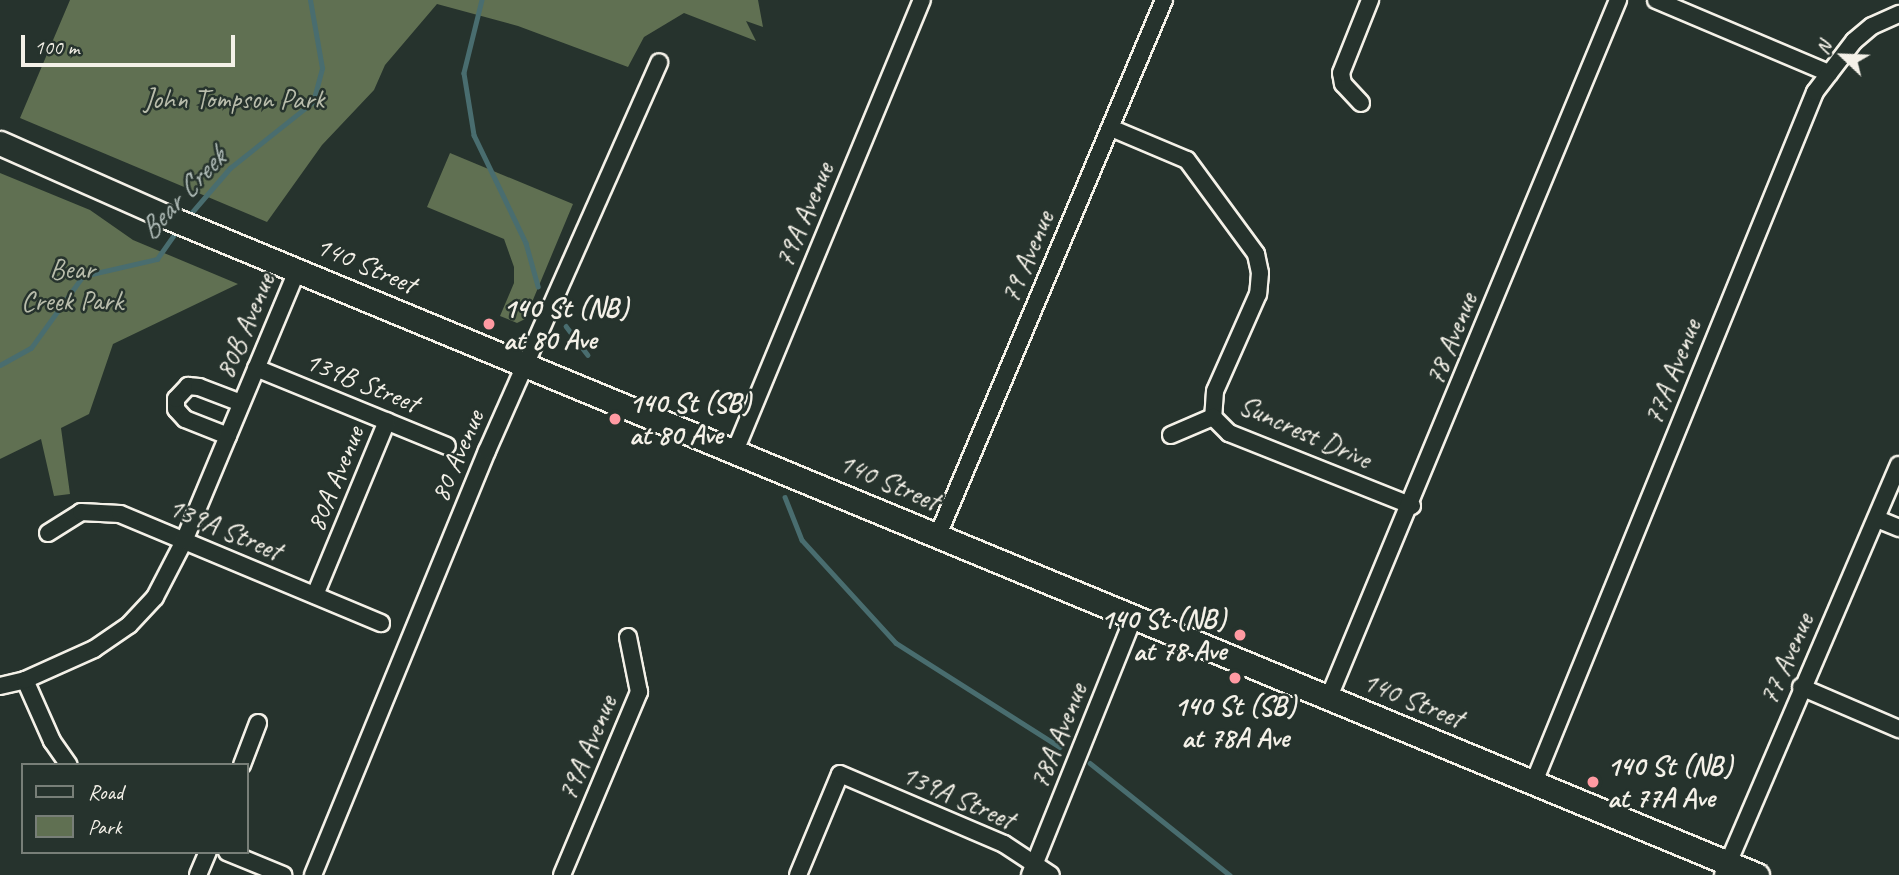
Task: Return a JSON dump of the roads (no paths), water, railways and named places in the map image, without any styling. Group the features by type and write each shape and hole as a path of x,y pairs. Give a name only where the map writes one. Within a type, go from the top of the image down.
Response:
{"main road":[{"name":"140 Street","path":"0,143 205,233 298,269 1534,782 1725,869 1757,875"}],"street":[{"name":"79A Avenue","path":"735,451 922,0"},
{"name":"79 Avenue","path":"938,535 1164,0"},
{"path":"1361,103 1343,83 1341,73 1370,0"},
{"name":"78 Avenue","path":"1329,697 1412,506 1618,0"},
{"path":"1656,0 1829,72"},
{"name":"77A Avenue","path":"1534,782 1810,105 1829,72 1872,26 1899,14"},
{"name":"80 Avenue","path":"313,875 527,364 659,62"},
{"name":"Suncrest Drive","path":"1111,128 1187,160 1256,254 1260,273 1258,294 1215,391 1213,417 1229,433 1412,506"},
{"name":"80B Avenue","path":"0,686 25,680 94,649 130,625 155,597 184,541 298,269"},
{"name":"139B Street","path":"256,368 447,446"},
{"name":"80B Avenue","path":"228,436 184,419 176,410 176,399 188,386 199,387 241,403"},
{"path":"1171,435 1213,417"},
{"name":"80A Avenue","path":"315,595 387,421"},
{"name":"77 Avenue","path":"1725,869 1801,687 1899,465"},
{"name":"139A Street","path":"48,533 81,512 120,514 382,623"},
{"path":"1877,519 1899,528"},
{"name":"78A Avenue","path":"1032,869 1134,616"},
{"name":"79A Avenue","path":"562,875 639,692 628,637"},
{"path":"25,680 52,741 68,763"},
{"path":"1801,687 1899,729"},
{"path":"243,763 258,723"},
{"name":"139A Street","path":"798,875 841,774 1004,844 1032,869 1051,875"},
{"path":"198,875 207,854"},
{"path":"232,854 284,875"}],"waterway":[{"name":"Bear Creek","path":"187,218 230,168 313,102 322,68 310,0"},
{"path":"482,0 464,73 474,135 526,243 538,286"},
{"name":"Bear Creek","path":"0,365 31,348 83,276 157,259 177,230"},
{"path":"566,326 588,355"},
{"path":"785,497 802,540 896,643 1060,747"},
{"path":"1090,763 1230,875"}],"place":[{"name":"140 St (NB) at 80 Ave","path":"489,324"},
{"name":"140 St (SB) at 80 Ave","path":"615,419"},
{"name":"140 St (NB) at 78 Ave","path":"1240,635"},
{"name":"140 St (SB) at 78A Ave","path":"1235,678"},
{"name":"140 St (NB) at 77A Ave","path":"1593,782"}],"park label":[{"name":"John Tompson Park","path":"234,99"},
{"name":"Bear Creek Park","path":"72,285"}]}
